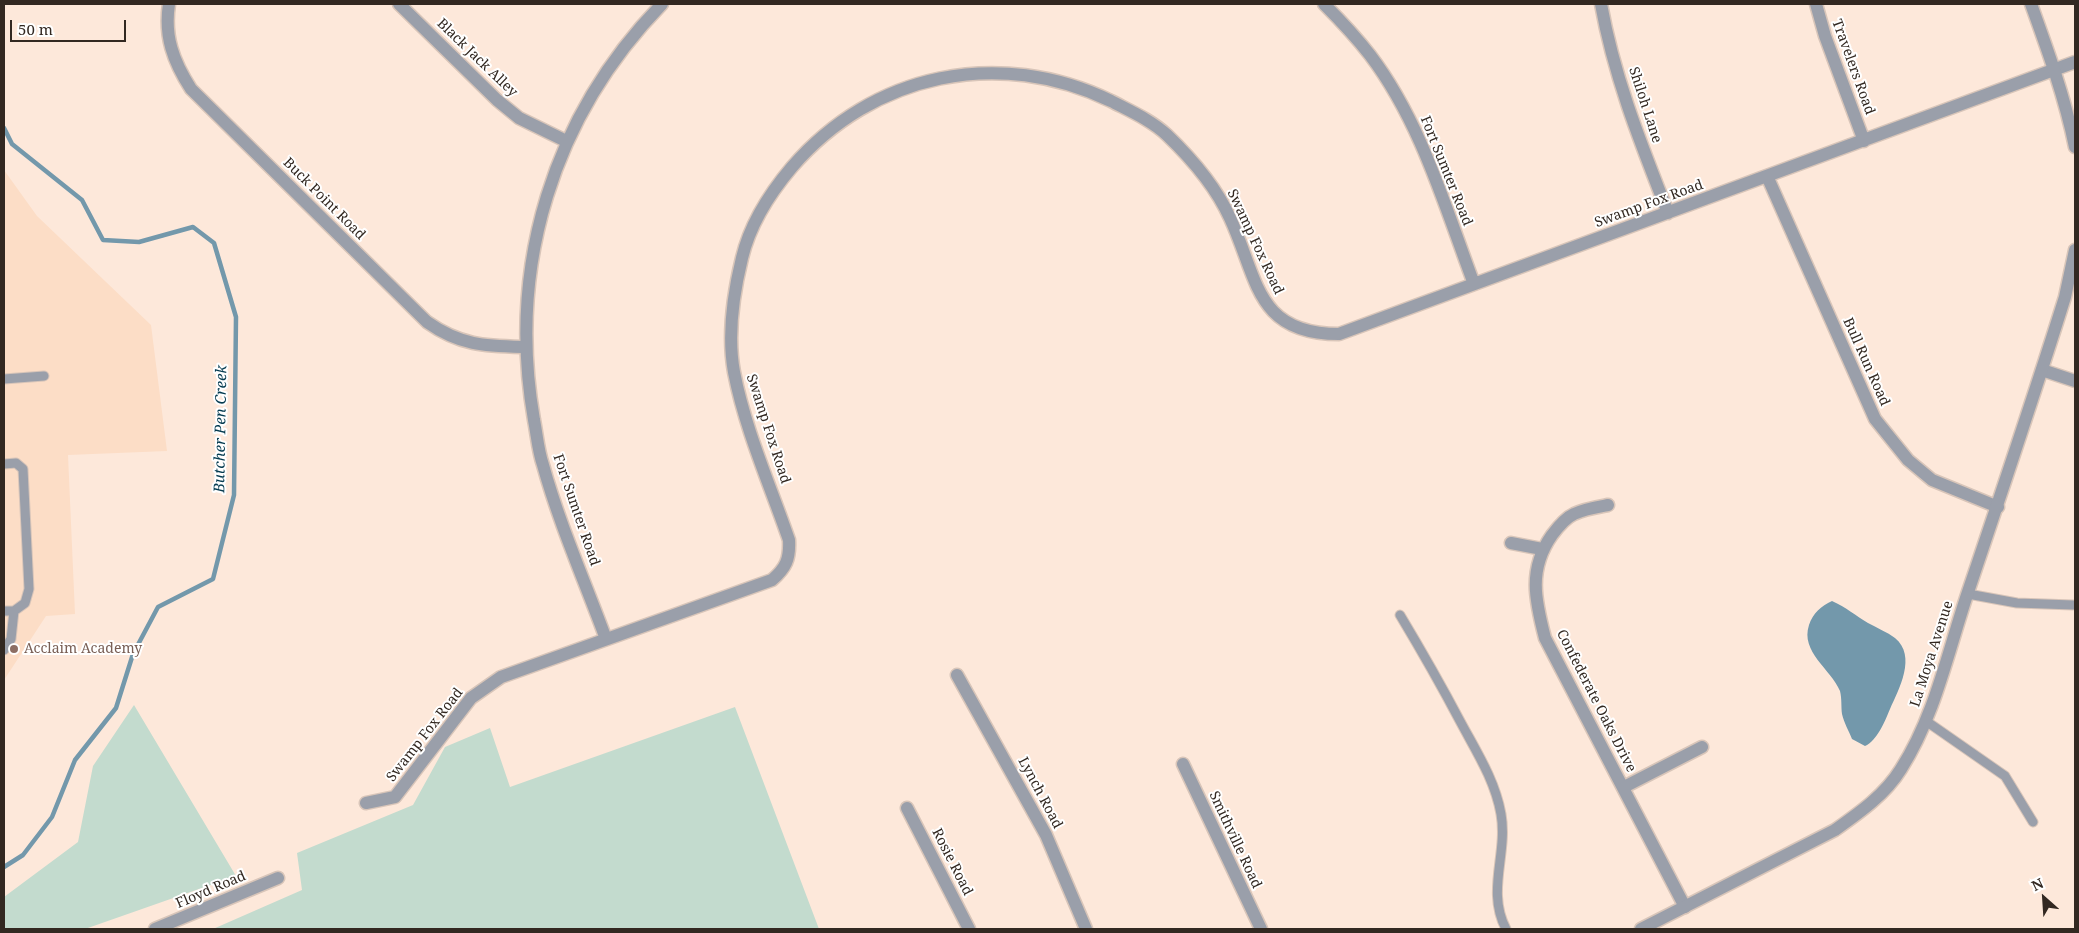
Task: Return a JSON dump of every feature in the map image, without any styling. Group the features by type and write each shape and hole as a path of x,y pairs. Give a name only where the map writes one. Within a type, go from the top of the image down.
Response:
{"street":[{"name":"Buck Point Road","path":"169,4 166,23 170,49 178,70 191,89 428,322 445,334 476,345 525,347"},
{"name":"Black Jack Alley","path":"399,4 497,100 519,118 566,141"},
{"name":"Fort Sumter Road","path":"606,639 542,464 530,394 525,347 533,253 542,207 566,141 594,88 618,53 662,4"},
{"name":"Fort Sumter Road","path":"1324,4 1371,56 1406,114 1425,153 1474,284"},
{"name":"Shiloh Lane","path":"1602,4 1607,37 1628,110 1668,213"},
{"name":"Travelers Road","path":"1816,4 1825,36 1864,141"},
{"path":"2031,4 2055,70 2069,117 2075,147"},
{"name":"Swamp Fox Road","path":"366,803 395,797 471,698 500,678 772,580 784,570 790,555 788,540 742,405 733,370 731,331 733,294 747,244 760,212 779,182 804,153 828,130 854,111 894,91 926,80 1001,73 1041,76 1084,88 1138,114 1165,133 1213,188 1230,217 1264,301 1278,316 1294,327 1317,334 1339,334 2075,62"},
{"name":"Bull Run Road","path":"1767,176 1880,426 1908,460 1932,480 1998,507"},
{"name":"La Moya Avenue","path":"1641,929 1835,830 1884,791 1900,771 1926,721 1998,507 2065,297 2075,250"},
{"path":"2042,370 2075,381"},
{"name":"Confederate Oaks Drive","path":"1608,505 1574,514 1558,525 1542,549 1535,574 1536,604 1545,638 1685,907"},
{"path":"1511,543 1542,549"},
{"name":"Lynch Road","path":"957,675 1046,835 1086,929"},
{"path":"1624,787 1702,747"},
{"name":"Smithville Road","path":"1183,764 1261,929"},
{"name":"Rosie Road","path":"907,808 969,929"},
{"name":"Floyd Road","path":"155,929 278,878"}],"lane":[{"path":"4,379 44,376"},
{"path":"4,464 16,463 23,469 29,589 26,603 14,610 4,611"},
{"path":"1968,594 2017,603 2073,605"},
{"path":"4,650 11,639 14,610"},
{"path":"1400,615 1478,752 1497,797 1503,830 1496,887 1497,903 1506,929"},
{"path":"1926,721 2005,776 2033,822"}],"shaded area":[{"path":"4,170 37,216 151,325 167,451 68,455 75,614 46,616 4,680"}],"green space":[{"path":"134,705 236,876 85,929 4,929 4,897 78,842 93,766"},
{"path":"735,707 819,929 213,929 302,890 297,853 413,805 445,747 490,728 510,787"}],"water":[{"path":"1832,601 1895,638 1905,654 1904,673 1898,692 1880,730 1873,740 1865,746 1852,739 1842,714 1840,691 1812,652 1809,644 1807,635 1809,625 1815,613"}],"waterway":[{"name":"Butcher Pen Creek","path":"4,128 12,144 82,200 103,240 139,242 193,227 214,243 236,317 234,495 213,579 158,607 133,654 116,708 75,760 52,817 23,855 4,867"}],"place":[{"name":"Acclaim Academy","path":"14,649"}]}
